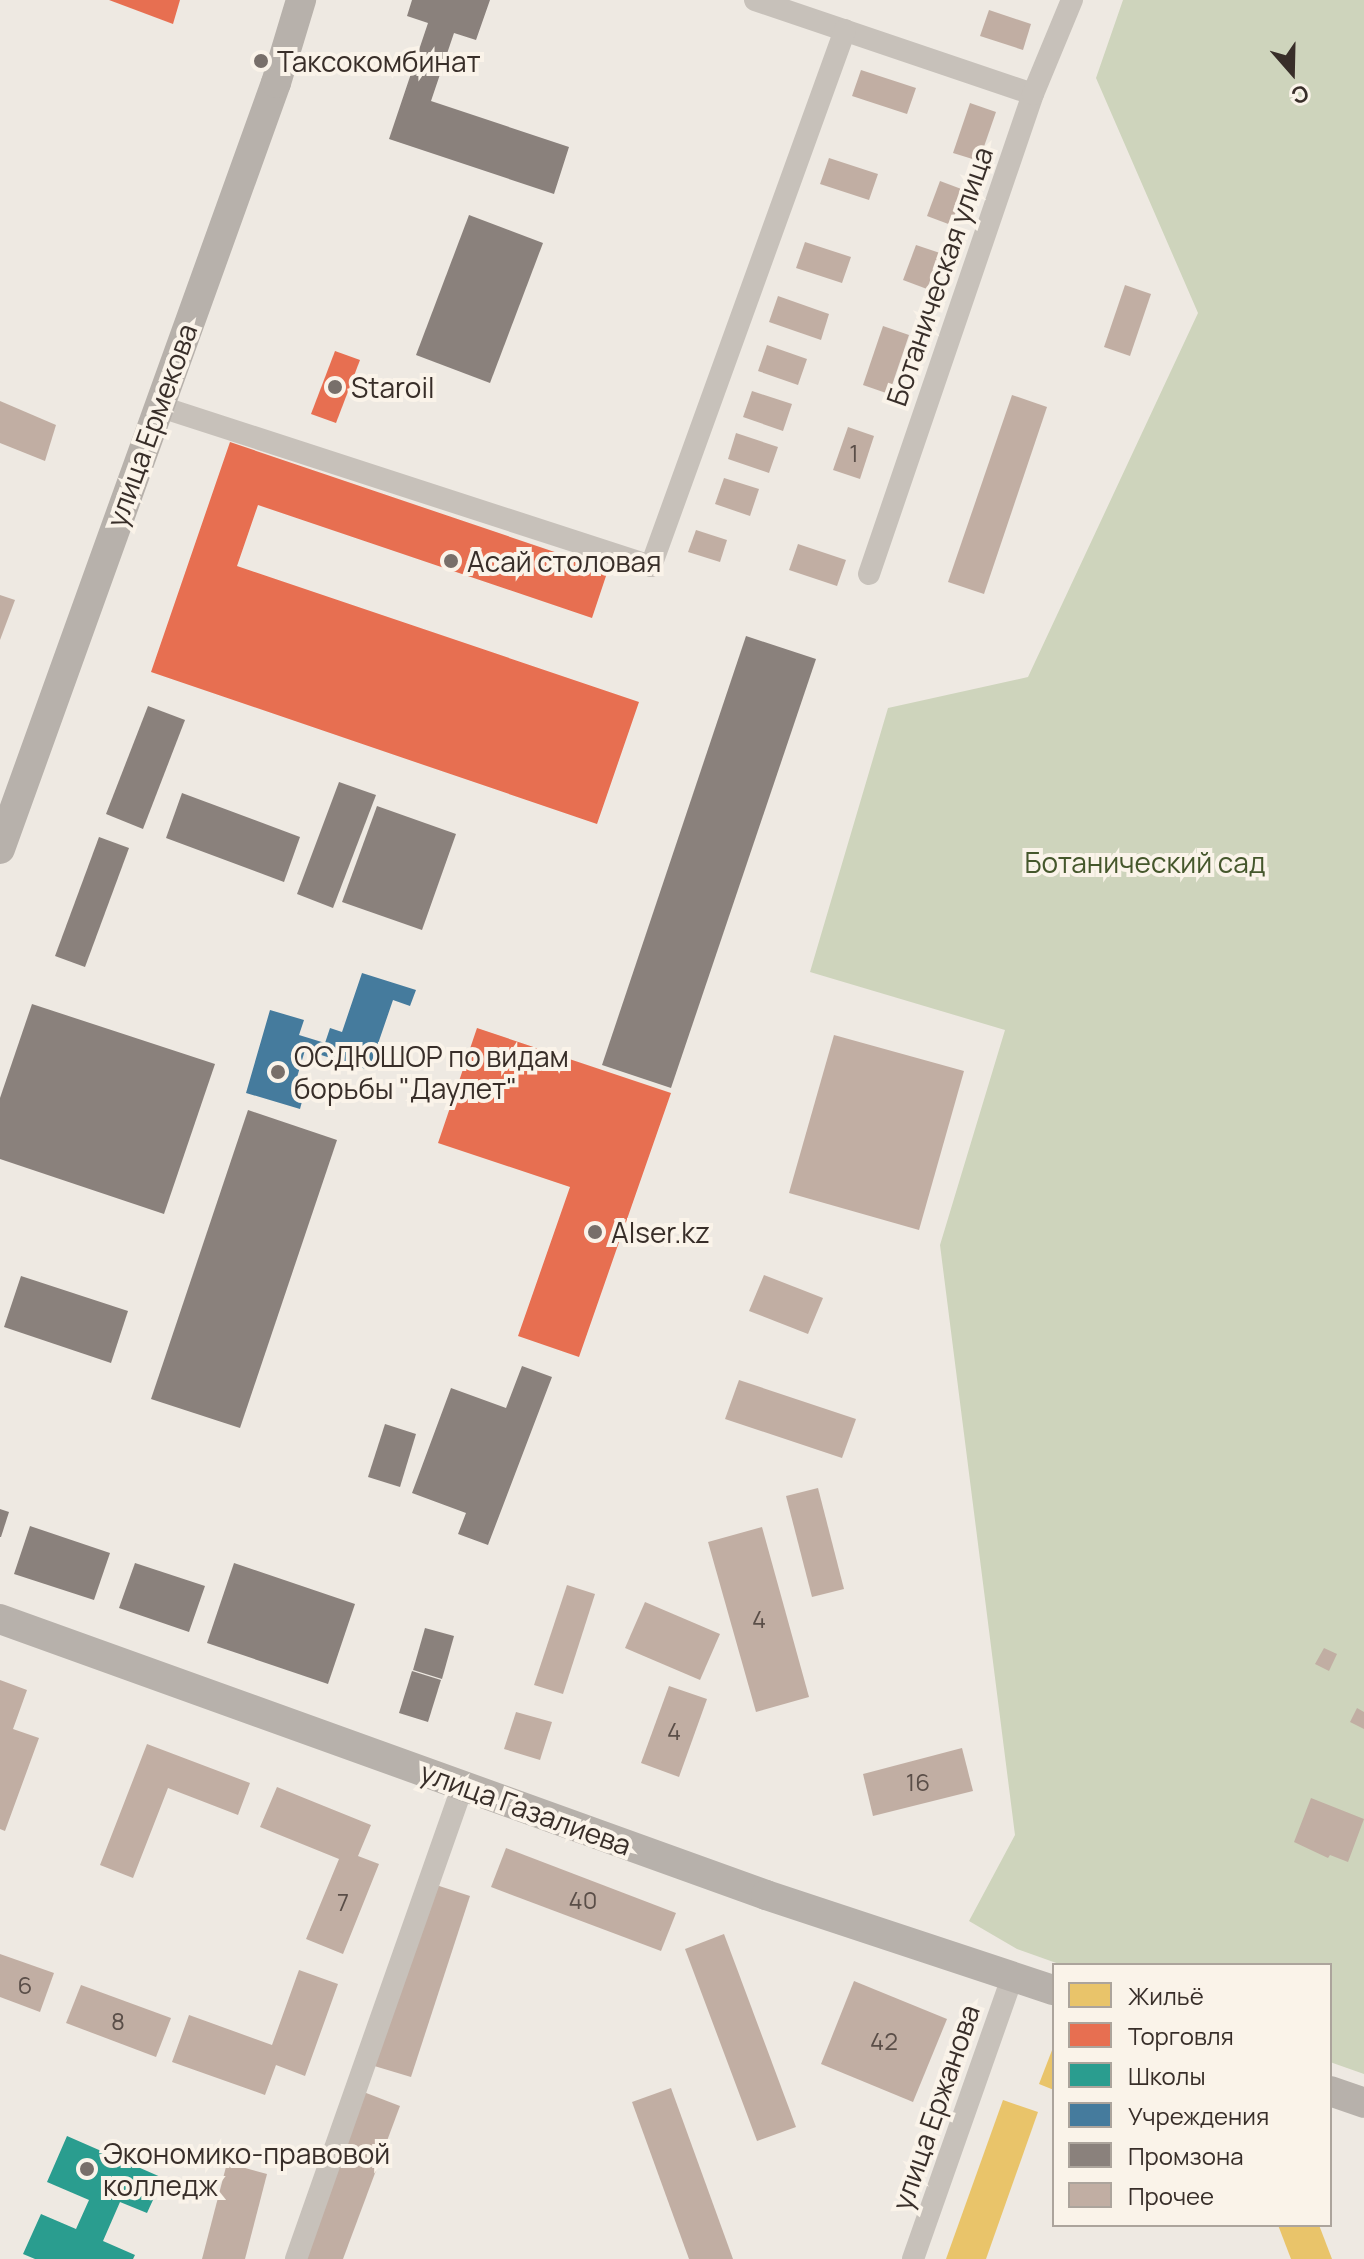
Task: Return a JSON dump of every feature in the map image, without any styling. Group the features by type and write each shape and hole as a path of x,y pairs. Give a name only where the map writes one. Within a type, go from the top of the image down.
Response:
{"main road":[{"name":"улица Ермекова","path":"0,849 276,83 301,0"},
{"name":"улица Газалиева","path":"0,1619 766,1895 1052,1989"},
{"path":"1332,2092 1364,2103"}],"street":[{"path":"755,0 1033,94"},
{"name":"Ботаническая улица","path":"869,574 1033,94 1072,0"},
{"path":"158,406 651,566 845,30"},
{"path":"296,2259 463,1785"},
{"name":"улица Ержанова","path":"913,2259 1013,1975"}],"green space":[{"name":"Ботанический сад","path":"1123,0 1364,0 1364,2074 1332,2063 1332,1963 1056,1963 1017,1949 969,1921 1015,1835 940,1245 1005,1030 810,972 888,708 1028,677 1198,313 1096,78"}],"building: Жильё":[{"path":"1052,2050 1052,2089 1039,2084"},
{"path":"1003,2100 1038,2112 986,2259 946,2259"},
{"path":"1279,2227 1320,2227 1332,2259 1291,2259"}],"building: Торговля":[{"path":"109,0 180,0 173,24"},
{"path":"335,351 360,360 336,423 311,414"},
{"path":"230,442 608,570 592,618 258,505 237,566 639,702 597,824 151,672"},
{"path":"477,1028 671,1093 579,1357 518,1336 570,1187 438,1143"}],"building: Школы":[{"path":"67,2136 163,2178 147,2213 120,2202 103,2241 135,2255 133,2259 35,2259 23,2254 41,2214 76,2229 89,2200 47,2182"}],"building: Учреждения":[{"path":"362,973 416,990 410,1006 393,1000 369,1070 305,1050 293,1091 304,1094 300,1109 246,1093 270,1010 304,1020 299,1035 325,1043 330,1028 342,1032"}],"building: Промзона":[{"path":"412,0 490,0 476,40 454,33 431,101 569,147 554,194 389,139 428,23 407,16"},
{"path":"469,215 543,243 490,383 416,355"},
{"path":"746,636 816,659 671,1088 602,1065"},
{"path":"148,706 185,720 143,829 106,814"},
{"path":"339,782 376,795 333,908 297,894"},
{"path":"182,793 300,837 284,882 166,838"},
{"path":"377,806 456,834 422,930 342,902"},
{"path":"99,837 129,848 85,967 55,956"},
{"path":"32,1004 215,1064 164,1214 0,1159 0,1098"},
{"path":"248,1110 337,1140 240,1428 151,1399"},
{"path":"21,1276 128,1311 111,1363 4,1327"},
{"path":"522,1366 552,1377 488,1545 458,1534 466,1513 412,1493 451,1388 506,1408"},
{"path":"385,1424 416,1434 400,1487 368,1477"},
{"path":"0,1509 9,1512 1,1537 0,1537"},
{"path":"30,1526 110,1553 94,1600 14,1574"},
{"path":"135,1563 205,1586 189,1632 119,1608"},
{"path":"234,1563 355,1604 328,1684 207,1643"},
{"path":"425,1628 454,1636 442,1679 413,1670"},
{"path":"412,1671 441,1680 428,1722 399,1713"}],"building: Прочее":[{"path":"989,10 1031,24 1023,50 980,36"},
{"path":"861,70 916,88 907,114 852,96"},
{"path":"970,103 996,112 979,161 953,153"},
{"path":"829,158 878,174 869,200 820,184"},
{"path":"940,181 964,190 951,225 927,216"},
{"path":"805,242 851,257 842,283 796,268"},
{"path":"916,245 940,253 927,289 903,280"},
{"path":"1125,285 1151,294 1130,356 1104,347"},
{"path":"778,296 829,314 821,340 769,322"},
{"path":"883,326 909,335 889,394 863,385"},
{"path":"767,345 807,359 798,385 758,371"},
{"path":"752,391 792,404 783,431 743,417"},
{"path":"1012,395 1047,407 984,594 948,582"},
{"path":"0,401 56,425 45,461 0,443"},
{"path":"848,427 874,436 860,479 833,470"},
{"path":"736,433 778,447 769,473 728,459"},
{"path":"724,478 759,489 750,516 715,504"},
{"path":"696,530 727,540 720,562 688,552"},
{"path":"798,544 846,560 837,586 789,570"},
{"path":"0,595 15,600 0,640"},
{"path":"834,1035 964,1071 919,1230 789,1193"},
{"path":"764,1275 823,1298 808,1334 749,1311"},
{"path":"739,1380 856,1419 842,1458 725,1419"},
{"path":"818,1488 844,1589 812,1597 786,1496"},
{"path":"762,1527 809,1697 756,1712 708,1542"},
{"path":"567,1585 595,1594 563,1694 534,1685"},
{"path":"645,1602 720,1634 700,1680 625,1648"},
{"path":"1324,1648 1337,1654 1329,1671 1315,1664"},
{"path":"0,1680 27,1690 13,1729 39,1738 5,1831 0,1829"},
{"path":"669,1686 707,1699 679,1777 641,1763"},
{"path":"1357,1708 1364,1712 1364,1729 1350,1722"},
{"path":"516,1712 552,1722 540,1760 504,1749"},
{"path":"147,1744 250,1783 238,1815 168,1788 133,1878 100,1865"},
{"path":"962,1748 973,1791 873,1816 863,1774"},
{"path":"277,1787 371,1825 358,1856 379,1864 343,1954 306,1939 339,1859 260,1827"},
{"path":"1311,1798 1364,1819 1348,1862 1330,1855 1328,1858 1294,1842"},
{"path":"506,1848 676,1913 661,1951 491,1887"},
{"path":"430,1883 470,1896 411,2077 371,2065"},
{"path":"724,1934 796,2127 757,2141 685,1949"},
{"path":"0,1954 54,1973 40,2012 0,1997"},
{"path":"299,1970 338,1984 305,2076 276,2065 265,2095 172,2062 189,2015 272,2045"},
{"path":"854,1981 947,2019 913,2102 821,2064"},
{"path":"81,1985 171,2018 156,2057 66,2023"},
{"path":"671,2088 733,2259 689,2259 632,2102"},
{"path":"361,2091 400,2106 343,2259 299,2259"},
{"path":"227,2163 267,2174 245,2259 202,2259"}],"place":[{"name":"Таксокомбинат","path":"261,61"},
{"name":"Staroil","path":"335,387"},
{"name":"Асай столовая","path":"451,561"},
{"name":"ОСДЮШОР по видам борьбы \"Даулет\"","path":"278,1072"},
{"name":"Alser.kz","path":"595,1232"},
{"name":"Экономико-правовой колледж","path":"87,2169"}]}
